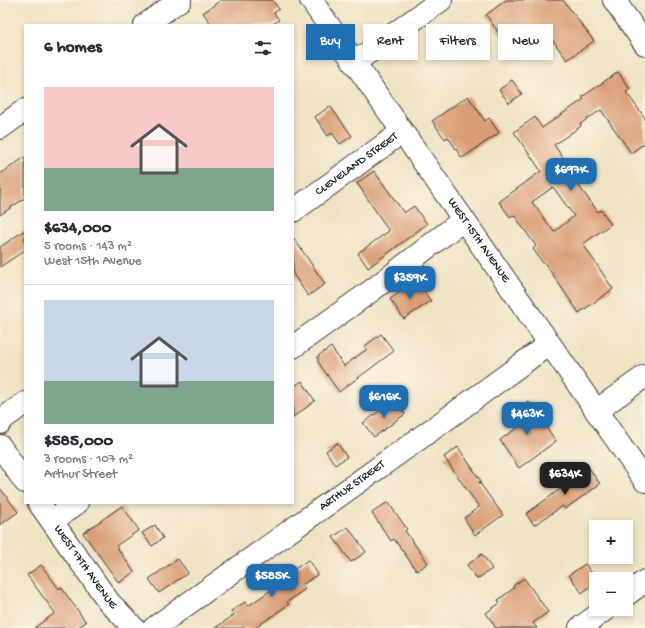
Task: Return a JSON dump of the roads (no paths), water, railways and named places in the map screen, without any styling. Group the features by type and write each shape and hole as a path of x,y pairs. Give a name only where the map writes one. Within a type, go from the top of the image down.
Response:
{"street":[{"path":"146,24 180,0"},
{"name":"WEST 15TH AVENUE","path":"311,0 645,481"},
{"path":"354,63 441,0"},
{"path":"614,0 645,44"},
{"path":"0,128 24,111"},
{"name":"CLEVELAND STREET","path":"294,210 402,132"},
{"path":"294,346 371,291 463,220"},
{"name":"ARTHUR STREET","path":"154,628 550,344"},
{"path":"596,411 645,376"},
{"path":"0,423 4,418 24,404"},
{"path":"0,446 24,481"},
{"name":"WEST 17TH AVENUE","path":"40,504 109,602 134,628"},
{"path":"52,521 76,504"},
{"path":"633,590 645,581"},
{"path":"580,628 596,616"}]}
